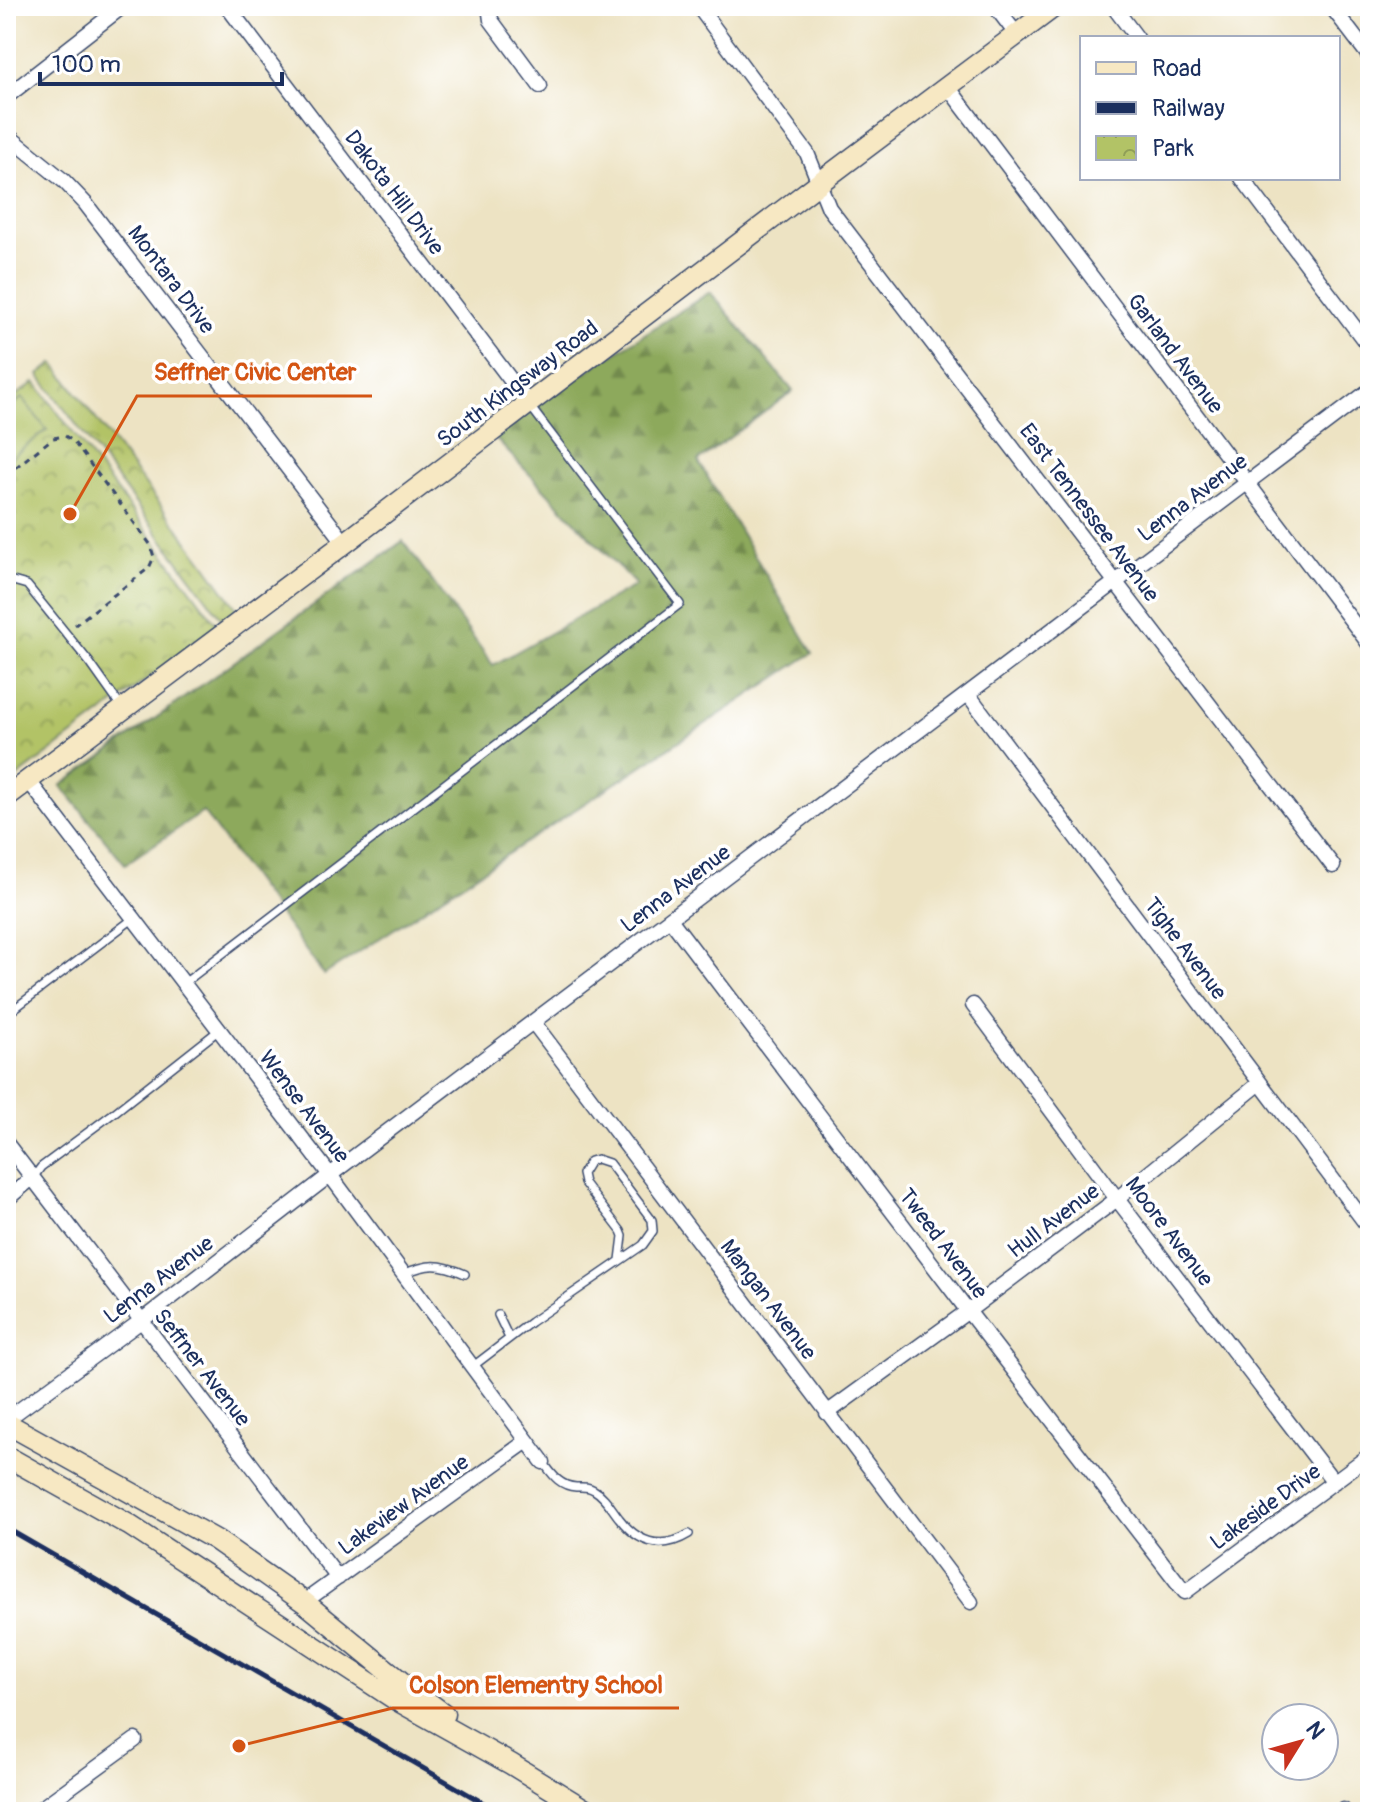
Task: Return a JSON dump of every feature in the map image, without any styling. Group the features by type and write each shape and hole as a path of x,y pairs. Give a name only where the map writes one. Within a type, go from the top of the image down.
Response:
{"street":[{"path":"6,97 123,6"},
{"name":"Dakota Hill Drive","path":"227,6 529,404"},
{"path":"489,6 491,20 540,86"},
{"name":"East Tennessee Avenue","path":"698,6 807,153 829,208 1333,866"},
{"path":"995,6 1017,35"},
{"name":"South Kingsway Road","path":"13,788 124,710 1055,6"},
{"path":"1113,6 1136,36"},
{"path":"1331,6 1370,57"},
{"name":"Garland Avenue","path":"948,87 1370,645"},
{"name":"Montara Drive","path":"6,134 64,181 85,203 345,543"},
{"path":"1244,180 1370,348"},
{"name":"Lenna Avenue","path":"6,1422 1370,390"},
{"name":"Tighe Avenue","path":"968,694 1370,1229"},
{"name":"Wense Avenue","path":"13,788 134,918 543,1462"},
{"name":"Tweed Avenue","path":"670,919 1185,1592"},
{"name":"Moore Avenue","path":"973,1005 1334,1482"},
{"name":"Mangan Avenue","path":"533,1022 971,1602"},
{"name":"Hull Avenue","path":"827,1413 1117,1199 1260,1083"},
{"name":"Seffner Avenue","path":"6,1143 338,1578"},
{"path":"6,1200 32,1178"},
{"path":"6,1422 216,1540 304,1602 410,1689 511,1764"},
{"name":"Lakeview Avenue","path":"304,1602 527,1441"},
{"name":"Lakeside Drive","path":"1185,1592 1370,1455"},
{"path":"6,1456 129,1525 393,1698 589,1812"},
{"path":"36,1812 135,1740"}],"lane":[{"path":"183,984 680,604 529,404"},
{"path":"6,579 27,585 124,710"},
{"path":"6,1015 134,918"},
{"path":"32,1178 41,1167 219,1030"},
{"path":"472,1367 509,1338 620,1260 649,1239 653,1231 652,1220 609,1163 597,1159 590,1161 582,1174 584,1183 621,1231 620,1260"},
{"path":"403,1274 433,1264 465,1274"},
{"path":"498,1315 509,1338"},
{"path":"543,1462 557,1481 595,1490 621,1521 643,1539 664,1543 689,1534"}],"path":[{"path":"6,475 53,438 65,436 73,441 150,544 154,557 149,568 66,632"}],"green space":[{"path":"710,292 793,391 698,461 813,653 324,975 203,812 125,864 61,786 403,541 493,665 636,585 490,433"},
{"path":"54,363 239,612 225,623 39,375"},
{"path":"35,382 218,626 14,779 6,768 6,403"},
{"path":"22,398 47,430 6,461 6,410"}],"railway":[{"path":"6,1528 499,1812"}],"place":[{"name":"Seffner Civic Center","path":"70,514"},
{"name":"Colson Elementry School","path":"239,1746"}]}
